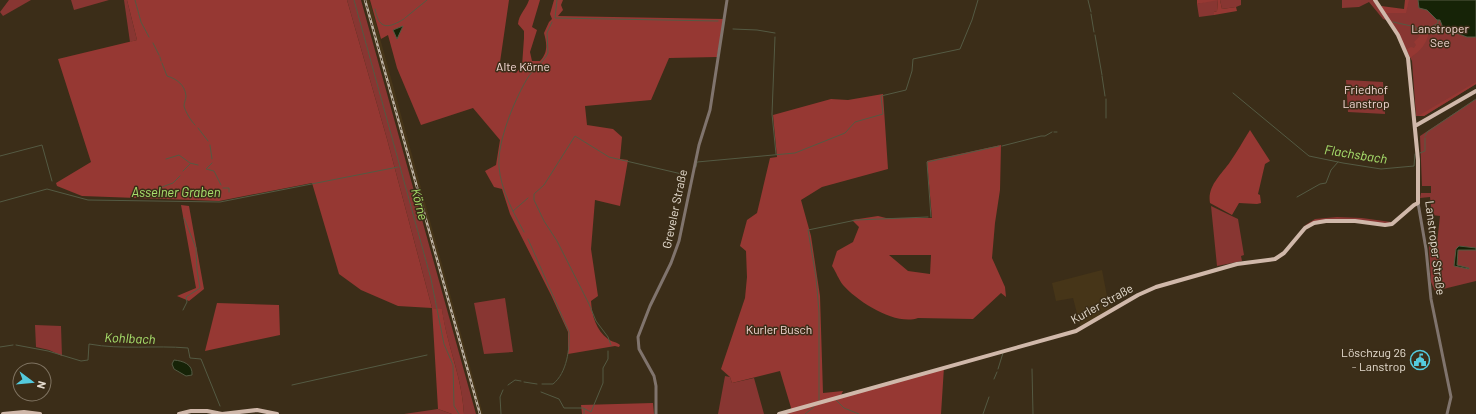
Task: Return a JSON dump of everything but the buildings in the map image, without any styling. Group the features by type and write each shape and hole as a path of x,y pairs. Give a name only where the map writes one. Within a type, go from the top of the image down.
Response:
{"main road":[{"name":"Lanstroper Straße","path":"1375,0 1398,35 1407,55 1415,126 1418,171 1418,203"},
{"path":"1415,126 1476,91"},
{"name":"Kurler Straße","path":"779,414 1076,331 1156,286 1237,264 1275,259 1284,253 1304,228 1314,223 1326,221 1355,221 1385,225 1392,224 1418,203"},
{"path":"179,414 191,411 227,414 257,410 277,414"},
{"path":"2,414 24,412 40,414"}],"street":[{"name":"Greveler Straße","path":"656,414 656,386 654,376 639,349 638,337 650,306 671,263 679,241 698,150 710,110 727,0"},
{"name":"Lanstroper Straße","path":"1418,203 1426,249 1430,294 1451,397 1448,414"}],"shaded area":[{"path":"363,0 369,0 372,9 483,414 478,414"},
{"name":"Lanstroper See","path":"1418,0 1476,0 1476,37 1467,37 1443,28 1440,20 1437,20 1427,10 1419,8"},
{"path":"403,26 397,39 393,30"},
{"path":"1459,246 1476,248 1476,250 1458,250 1457,265 1469,269 1454,266 1456,249"},
{"path":"1102,270 1107,296 1112,310 1081,329 1073,298 1056,301 1052,283"},
{"path":"174,360 187,364 191,368 192,375 186,376 174,369 172,364"}],"green space":[{"path":"9,0 31,0 3,16 0,12"},
{"path":"71,0 109,0 74,10"},
{"path":"124,0 127,0 137,40 130,42"},
{"path":"127,0 347,0 387,139 432,308 398,306 361,290 339,274 312,183 219,201 82,196 57,186 56,183 91,162 58,59 137,40"},
{"path":"347,0 361,0 476,414 464,414 463,400 442,310 432,308 387,139"},
{"name":"Alte Körne","path":"370,0 509,0 499,69 516,73 522,66 524,38 524,31 518,24 529,0 540,0 532,27 537,30 530,52 532,61 540,61 546,52 544,33 552,19 550,14 554,0 563,0 561,5 563,10 558,16 724,19 717,57 669,58 651,100 585,106 587,125 613,129 622,137 620,159 628,160 620,206 595,200 591,249 598,296 591,301 592,312 600,331 608,339 620,345 619,347 615,346 568,354 568,332 510,214 502,189 494,187 485,171 496,165 500,140 473,108 421,125 397,68 388,35 381,39"},
{"path":"1197,0 1218,0 1197,4"},
{"path":"1211,0 1218,0 1217,11 1214,12 1214,15 1199,17 1197,4"},
{"path":"1218,0 1220,0 1222,9 1236,7 1237,11 1214,15 1214,12 1217,11"},
{"path":"1220,0 1241,0 1241,5 1222,9"},
{"path":"1342,0 1373,0 1386,20 1383,19 1369,2 1359,7 1342,8"},
{"name":"Lanstroper See","path":"1405,0 1476,0 1476,84 1424,116 1416,116 1412,61 1396,30 1381,6 1405,13"},
{"path":"1405,0 1409,0 1406,13 1385,13 1381,6 1404,9"},
{"path":"1423,29 1429,32 1425,44 1410,58 1407,49 1411,47 1414,48 1416,45 1414,42 1419,37"},
{"name":"Friedhof Lanstrop","path":"1346,80 1383,82 1385,114 1348,112"},
{"path":"1476,82 1476,84 1424,116 1418,116"},
{"name":"Kurler Busch","path":"883,94 888,169 822,187 801,200 811,236 820,296 823,393 843,391 841,395 944,367 941,414 783,414 792,411 780,371 732,383 730,377 721,369 745,298 747,277 746,251 740,246 747,220 757,213 770,158 777,157 773,115 831,99 848,100"},
{"path":"1476,99 1476,281 1435,291 1431,282 1429,245 1437,243 1440,216 1432,215 1430,197 1420,198 1421,193 1431,193 1431,186 1422,186 1420,136"},
{"path":"1250,130 1270,161 1265,164 1258,194 1260,195 1261,203 1239,203 1232,215 1210,203 1211,191"},
{"path":"1001,145 1000,190 992,258 1005,287 1006,297 1001,293 973,319 918,318 909,320 889,316 868,305 850,292 843,285 832,266 837,251 853,242 859,227 852,220 878,216 886,218 932,218 927,161","holes":["889,255 931,255 930,274 908,271"]},
{"path":"181,205 189,206 204,289 189,301 177,296 196,288"},
{"path":"1211,206 1238,219 1244,255 1241,256 1242,261 1217,266"},
{"path":"1337,217 1362,218 1391,222 1392,224 1326,221 1304,226 1315,219"},
{"path":"505,298 513,352 484,354 474,303"},
{"path":"217,303 279,305 280,335 205,351"},
{"path":"432,308 442,309 463,400 464,414 452,414 438,409"},
{"path":"35,325 61,326 62,356 49,350 36,347"},
{"path":"725,376 730,377 732,383 754,378 764,414 718,414"},
{"path":"653,403 654,414 582,414 581,405"},
{"path":"438,409 452,414 404,414"}],"waterway":[{"path":"135,0 141,22 149,37"},
{"name":"Körne","path":"354,0 431,279 444,344 453,365 454,406 459,414"},
{"path":"405,18 427,0"},
{"path":"557,0 555,18 718,21"},
{"path":"696,167 697,162 795,153 845,133 855,122 883,114 881,96 906,90 912,71 913,59 960,49 972,20 978,0"},
{"path":"1088,0 1091,12"},
{"path":"375,9 379,21 385,26 389,26 404,19"},
{"path":"1091,14 1094,32"},
{"path":"1433,26 1438,23 1438,20"},
{"name":"Alte Körne","path":"524,232 512,209 502,184 499,157 507,122 522,88 529,76 548,53 547,33 552,22"},
{"path":"1393,22 1416,27 1417,32 1419,32"},
{"path":"1422,27 1428,29 1431,27"},
{"path":"733,29 757,30 775,33"},
{"path":"1095,35 1102,75"},
{"path":"775,37 772,114 776,154"},
{"path":"153,43 159,55"},
{"path":"160,57 161,61"},
{"path":"162,63 167,76 177,81 184,89 186,96 184,105 188,116 195,125"},
{"path":"1102,76 1105,96"},
{"name":"Flachsbach","path":"1233,93 1309,156 1381,169 1414,166 1415,154"},
{"path":"1106,99 1106,118"},
{"name":"Flachsbach","path":"1425,136 1427,132 1476,99"},
{"path":"198,128 208,141"},
{"path":"1002,146 1045,136 1052,132"},
{"path":"611,345 608,337 596,321 557,241 544,221 534,200 534,194 544,185 575,136 609,157 686,175"},
{"name":"Flachsbach","path":"1420,153 1425,151 1425,138"},
{"path":"0,156 42,145 52,181"},
{"path":"210,145 212,159"},
{"path":"931,217 927,162 999,146"},
{"path":"166,159 179,155 190,163 198,165"},
{"path":"1297,197 1320,184 1326,183 1331,170 1338,162"},
{"path":"212,163 206,169 214,171 221,185"},
{"path":"183,171 190,164"},
{"name":"Asselner Graben","path":"0,202 47,189 88,200 220,202 398,167"},
{"path":"162,187 173,183 180,176"},
{"path":"223,188 229,188 229,192"},
{"path":"513,211 528,198"},
{"path":"819,400 819,312 816,277 808,230 856,220 928,217"},
{"path":"183,310 187,302 186,297 200,288 196,248 184,218"},
{"name":"Alte Körne","path":"528,239 569,332 567,360 562,373 553,384 542,384"},
{"name":"Kohlbach","path":"16,345 48,351 81,361 88,360 89,344 114,347 188,348 190,358 201,359 220,406"},
{"path":"0,347 13,345"},
{"path":"541,392 559,399 564,408 583,408 591,412 603,383 603,368 608,359 608,351"},
{"path":"998,369 1003,353"},
{"path":"292,385 427,355"},
{"path":"1032,369 1033,414"},
{"path":"994,379 997,372"},
{"name":"Alte Körne","path":"508,385 515,380 521,381"},
{"name":"Alte Körne","path":"524,382 537,384"},
{"name":"Alte Körne","path":"501,414 500,397 503,390"},
{"path":"983,414 989,397"},
{"path":"836,400 844,408 859,414"},
{"path":"805,414 814,407"},
{"path":"584,409 584,414"}],"railway":[{"path":"365,0 480,414"}],"place":[{"name":"Löschzug 26 - Lanstrop","path":"1420,360"}]}
